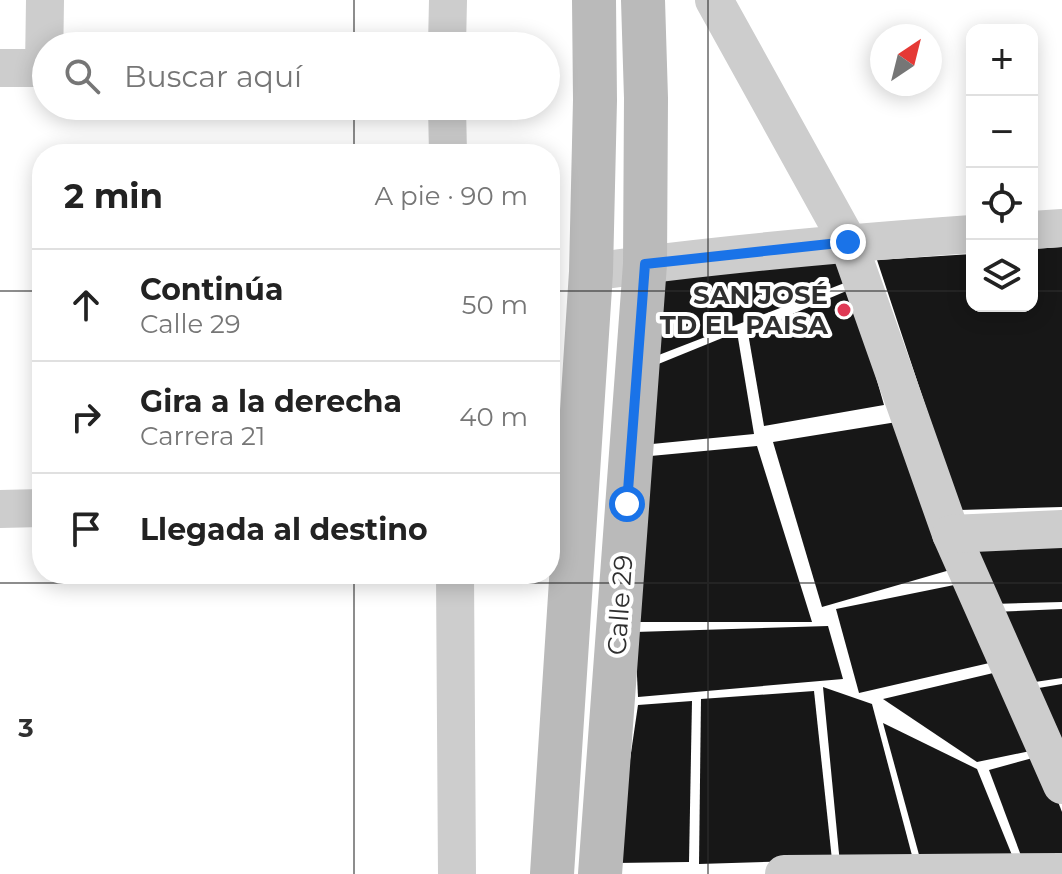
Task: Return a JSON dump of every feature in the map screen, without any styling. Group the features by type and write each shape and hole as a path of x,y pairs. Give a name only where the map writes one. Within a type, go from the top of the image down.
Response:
{"main road":[{"name":"Calle 29","path":"552,874 591,272 594,0"},
{"name":"Calle 29","path":"600,874 645,264 643,0"}],"street":[{"path":"45,0 45,32"},
{"path":"447,32 448,0"},
{"path":"714,0 848,242 951,534 1062,785"},
{"path":"0,68 32,68"},
{"path":"447,120 448,144"},
{"path":"1038,230 1062,228"},
{"path":"591,272 848,242 966,234"},
{"path":"0,509 32,508"},
{"path":"951,534 1062,529"},
{"path":"455,584 457,874"},
{"path":"784,874 1062,872"}],"building":[{"path":"1062,247 1062,507 960,510 877,260 966,254 966,312 1038,312 1038,249"},
{"path":"837,252 847,282 651,358 656,272"},
{"path":"851,289 884,405 764,426 748,333"},
{"path":"737,332 754,434 642,445 651,367"},
{"path":"903,421 950,570 822,607 773,442"},
{"path":"757,446 812,622 635,622 640,457"},
{"path":"1062,535 1062,602 992,604 961,540"},
{"path":"964,583 998,661 859,693 836,609"},
{"path":"1062,609 1062,678 1028,683 992,612"},
{"path":"828,626 843,679 638,697 635,632"},
{"path":"1006,670 1035,750 977,762 883,699"},
{"path":"1062,684 1062,755 1027,690"},
{"path":"823,687 872,704 914,863 840,864"},
{"path":"814,691 832,860 699,864 701,699"},
{"path":"692,701 689,862 615,863 638,705"},
{"path":"883,723 977,769 1014,860 921,862"},
{"path":"1040,756 1062,812 1062,857 1023,861 989,770"}],"place":[{"name":"SAN JOSÉ TD EL PAISA","path":"844,310"}],"route":[{"path":"627,504 645,264 848,242"}]}
